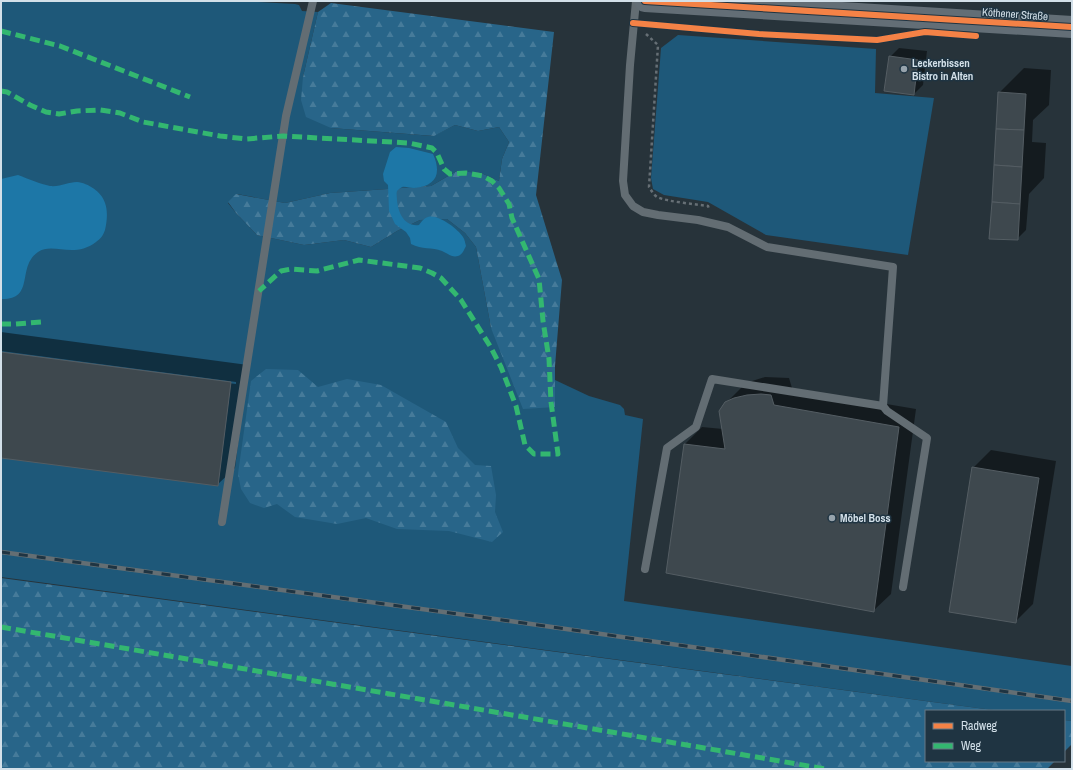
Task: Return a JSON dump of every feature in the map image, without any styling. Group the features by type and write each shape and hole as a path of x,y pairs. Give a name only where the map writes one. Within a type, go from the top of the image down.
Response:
{"main road":[{"name":"Köthener Straße","path":"645,1 1072,27"}],"lane":[{"path":"222,522 286,116 313,1"},
{"path":"636,1 633,23 623,181 625,195 633,206 643,212 698,220 728,227 766,247 893,267 883,406"},
{"path":"645,569 667,448 696,427 712,379 883,406 887,411 927,438 903,587"}],"path":[{"path":"633,23 658,45 649,187 658,197 667,200 708,206 713,223"}],"shaded area":[{"path":"1,1 239,1 295,4 299,5 302,11 318,12 303,77 331,128 433,136 455,125 478,131 499,127 509,142 502,159 499,181 481,173 457,171 431,186 330,193 285,203 237,194 228,203 257,235 304,245 344,240 371,247 397,231 420,220 447,219 465,233 476,247 491,328 555,407 555,380 589,396 620,405 624,409 625,415 643,419 624,601 1072,666 1072,721 1065,720 1065,710 993,710 1,577"},
{"path":"678,35 876,49 875,93 934,98 908,255 766,235 708,202 664,195 653,189 651,178 661,48"},
{"path":"396,147 409,148 433,154 437,167 435,178 428,185 414,188 402,187 397,191 400,214 409,224 414,225 419,225 425,218 428,217 437,218 447,223 457,230 464,239 466,246 463,252 459,255 454,256 442,251 411,244 410,238 406,232 395,224 389,211 388,185 384,181 383,174 390,152"},
{"path":"18,175 50,186 77,182 90,186 101,195 106,206 106,224 105,230 101,237 88,247 72,250 44,249 38,252 32,258 28,266 22,289 12,298 1,299 1,179"}],"green space":[{"path":"331,3 554,32 536,195 562,280 555,366 555,407 523,409 491,328 476,247 465,233 447,219 420,220 397,231 371,247 344,240 304,245 257,235 236,213 228,202 236,194 285,203 330,193 431,186 457,171 481,173 499,181 502,159 509,142 499,127 478,131 455,125 434,136 331,128 306,117 301,100 303,77 318,12"},
{"path":"266,369 298,370 318,387 347,379 381,385 446,422 458,448 475,465 491,466 496,495 495,512 503,532 492,542 449,531 397,529 366,518 337,524 295,517 277,504 264,508 250,503 241,489 238,474 251,381"},
{"path":"1,578 992,710 925,710 925,762 1054,762 1047,769 1,769"},
{"path":"1065,720 1072,721 1072,744 1065,751"}],"building":[{"path":"889,56 918,60 914,95 884,91"},
{"path":"998,92 1026,94 1024,130 996,129"},
{"path":"996,129 1024,130 1022,167 994,165"},
{"path":"994,165 1022,167 1020,204 992,202"},
{"path":"992,202 1020,204 1018,240 989,239"},
{"path":"1,352 231,382 218,486 1,458"},
{"path":"761,394 771,395 774,405 899,427 874,612 666,573 684,444 725,449 719,411 725,402 734,398"},
{"path":"972,467 1039,478 1016,623 949,612"}],"railway":[{"path":"1,552 510,621 1072,701"}],"marked path":[{"path":"1,31 60,46 190,97"},
{"path":"1,91 7,92 46,112 59,114 77,111 100,110 120,113 143,122 220,136 246,139 283,136 409,143 432,148 437,153 444,169 450,174 466,173 483,176 492,181 499,188 509,204 512,218 539,279 543,321 549,359 551,402 558,454 534,454 525,445 516,406 501,367 490,346 461,300 441,278 432,273 420,268 359,260 317,271 291,269 281,271 259,291"},
{"path":"1,324 41,322"},
{"path":"1,627 826,769"}],"cycle path":[{"path":"645,1 1072,27"},
{"path":"633,23 759,34 877,40 925,32 976,36"}],"place":[{"name":"Leckerbissen Bistro in Alten","path":"904,69"},
{"name":"Möbel Boss","path":"832,518"}]}
